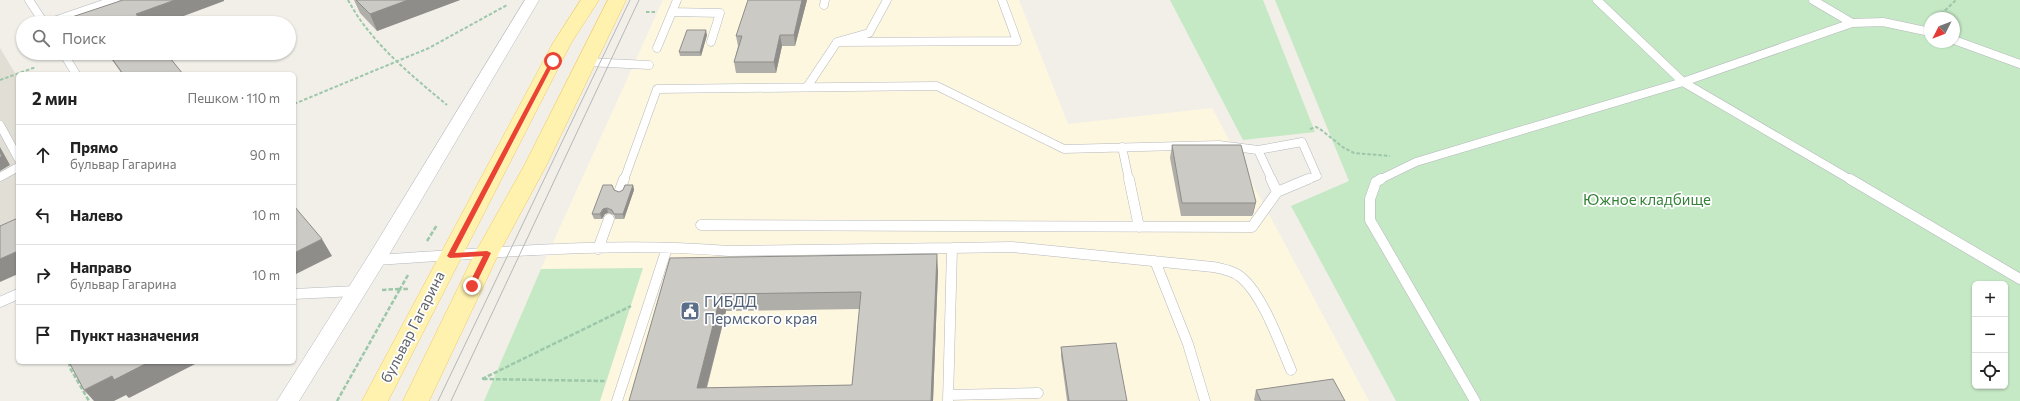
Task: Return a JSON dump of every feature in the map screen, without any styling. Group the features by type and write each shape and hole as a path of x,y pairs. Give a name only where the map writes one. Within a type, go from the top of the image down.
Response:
{"main road":[{"name":"бульвар Гагарина","path":"375,401 562,43 590,0"},
{"path":"416,401 487,253 535,166 617,0"}],"street":[{"path":"288,401 376,260 532,0"}],"lane":[{"path":"29,0 39,16"},
{"path":"69,16 116,0"},
{"path":"657,48 677,0"},
{"path":"807,87 837,42 869,33 887,0"},
{"path":"837,42 1017,41 1002,0"},
{"path":"1597,0 1683,82 2020,279"},
{"path":"1814,0 1852,24"},
{"path":"672,12 720,13 711,42"},
{"path":"1475,401 1370,220 1370,199 1376,182 1416,162 1683,82 1852,24 1882,22 1924,31"},
{"path":"1960,42 2020,64"},
{"path":"67,60 75,72"},
{"path":"587,62 650,65"},
{"path":"620,190 657,89 937,86 1064,149 1219,145 1258,150 1302,142 1316,176 1277,192 1252,227 701,225"},
{"path":"0,125 16,154"},
{"path":"1122,147 1139,227"},
{"path":"1258,150 1277,192"},
{"path":"0,177 16,168"},
{"path":"598,249 609,219"},
{"path":"376,260 487,253 598,249 694,248 728,251 1012,247 1214,267 1229,270 1242,279 1252,290 1291,370"},
{"path":"617,401 667,248"},
{"path":"952,248 948,398 1038,393"},
{"path":"1155,261 1188,344 1205,401"},
{"path":"296,294 356,291"},
{"path":"0,302 16,295"}],"path":[{"path":"348,0 354,15 397,61 450,108"},
{"path":"1943,12 1956,0"},
{"path":"296,103 429,48 510,4"},
{"path":"22,72 36,67"},
{"path":"0,80 16,74"},
{"path":"1302,142 1306,131 1316,127 1333,137 1344,148 1359,155 1389,156 1416,162"},
{"path":"425,244 437,225"},
{"path":"337,401 408,275"},
{"path":"400,290 414,289"},
{"path":"623,381 482,379 652,296"},
{"path":"69,364 70,368 89,401"}],"shaded area":[{"path":"663,0 1019,0 1068,124 1212,108 1369,401 484,401 541,269"},
{"path":"0,48 16,75 16,219 0,226"}],"green space":[{"path":"1170,0 1263,0 1315,132 1243,140"},
{"name":"Южное кладбище","path":"1275,0 2020,0 2020,401 1396,401 1291,206 1349,181"},
{"path":"643,268 600,401 484,401 541,269"}],"building":[{"path":"123,0 175,0 136,14 138,16 75,16"},
{"path":"356,0 408,0 370,14"},
{"path":"748,0 802,0 794,35 780,35 774,62 734,62 742,36 736,36"},
{"path":"687,30 706,30 700,52 679,52"},
{"path":"113,60 172,60 181,72 122,72"},
{"path":"1172,145 1241,145 1256,202 1182,203"},
{"path":"603,185 612,185 614,190 619,192 623,190 625,185 633,185 623,214 614,214 612,210 607,208 603,209 600,214 592,214"},
{"path":"296,208 322,239 296,252"},
{"path":"16,219 16,252 0,259 0,226"},
{"path":"937,254 931,401 629,401 670,258","holes":["861,292 852,385 697,388 721,294"]},
{"path":"1116,343 1127,401 1069,401 1061,347"},
{"path":"70,364 145,364 114,380 112,376 84,390"},
{"path":"1333,379 1345,401 1261,401 1256,390"}],"tram line":[{"path":"438,401 630,0"},
{"path":"451,401 639,0"}],"place":[{"name":"ГИБДД Пермского края","path":"690,311"}],"route":[{"path":"472,286 487,253 450,256 553,61"}]}
